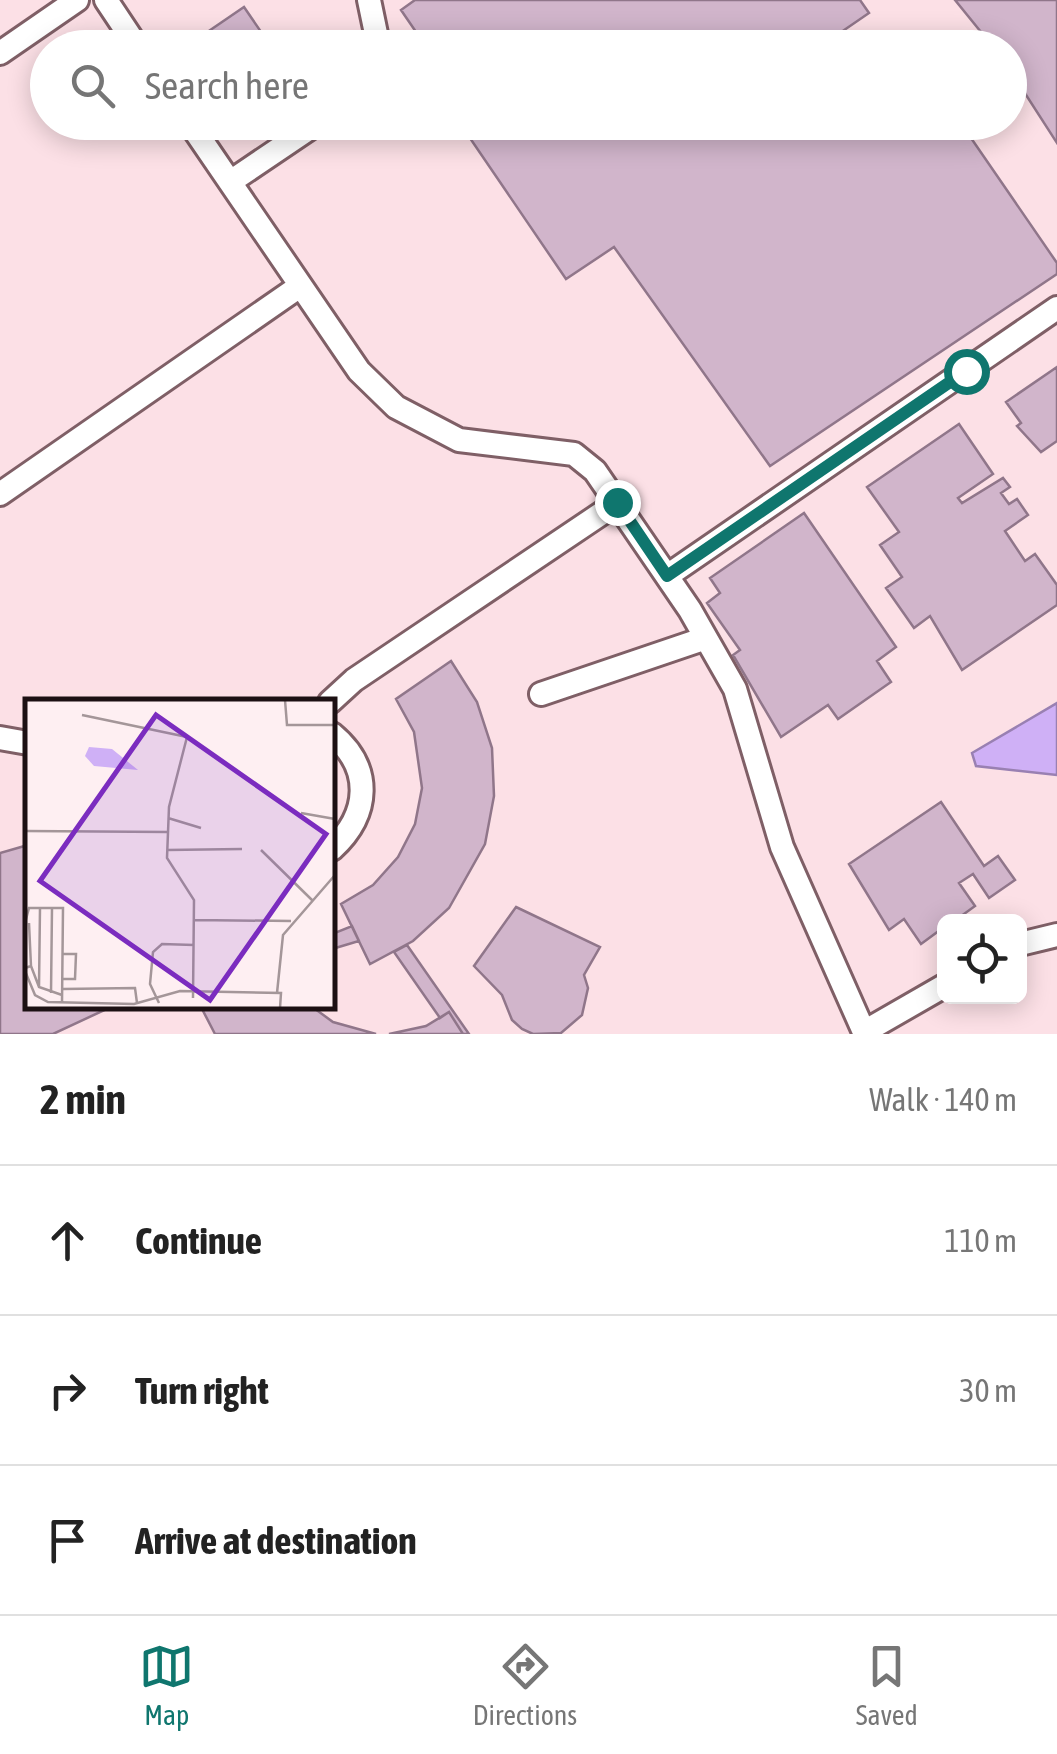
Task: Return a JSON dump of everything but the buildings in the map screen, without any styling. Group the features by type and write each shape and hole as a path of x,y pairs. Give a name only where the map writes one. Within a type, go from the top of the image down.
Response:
{"lane":[{"path":"33,30 77,0"},
{"path":"106,0 126,30"},
{"path":"369,0 375,30"},
{"path":"0,53 30,32"},
{"path":"201,140 359,371 396,407 459,440 574,454 595,471 667,576 735,689 777,834 864,1032 937,990"},
{"path":"230,182 292,140"},
{"path":"0,494 300,286"},
{"path":"667,576 1057,308"},
{"path":"333,699 354,680 617,502"},
{"path":"541,694 706,638"},
{"path":"335,736 347,746 359,766 364,789 355,823 335,846"},
{"path":"0,738 25,742"},
{"path":"1027,942 1057,935"}],"shaded area":[{"path":"0,0 1057,0 1057,1034 0,1034"},
{"path":"1057,703 1057,775 976,766 972,753"}],"route":[{"path":"617,502 667,576 966,371"}]}
